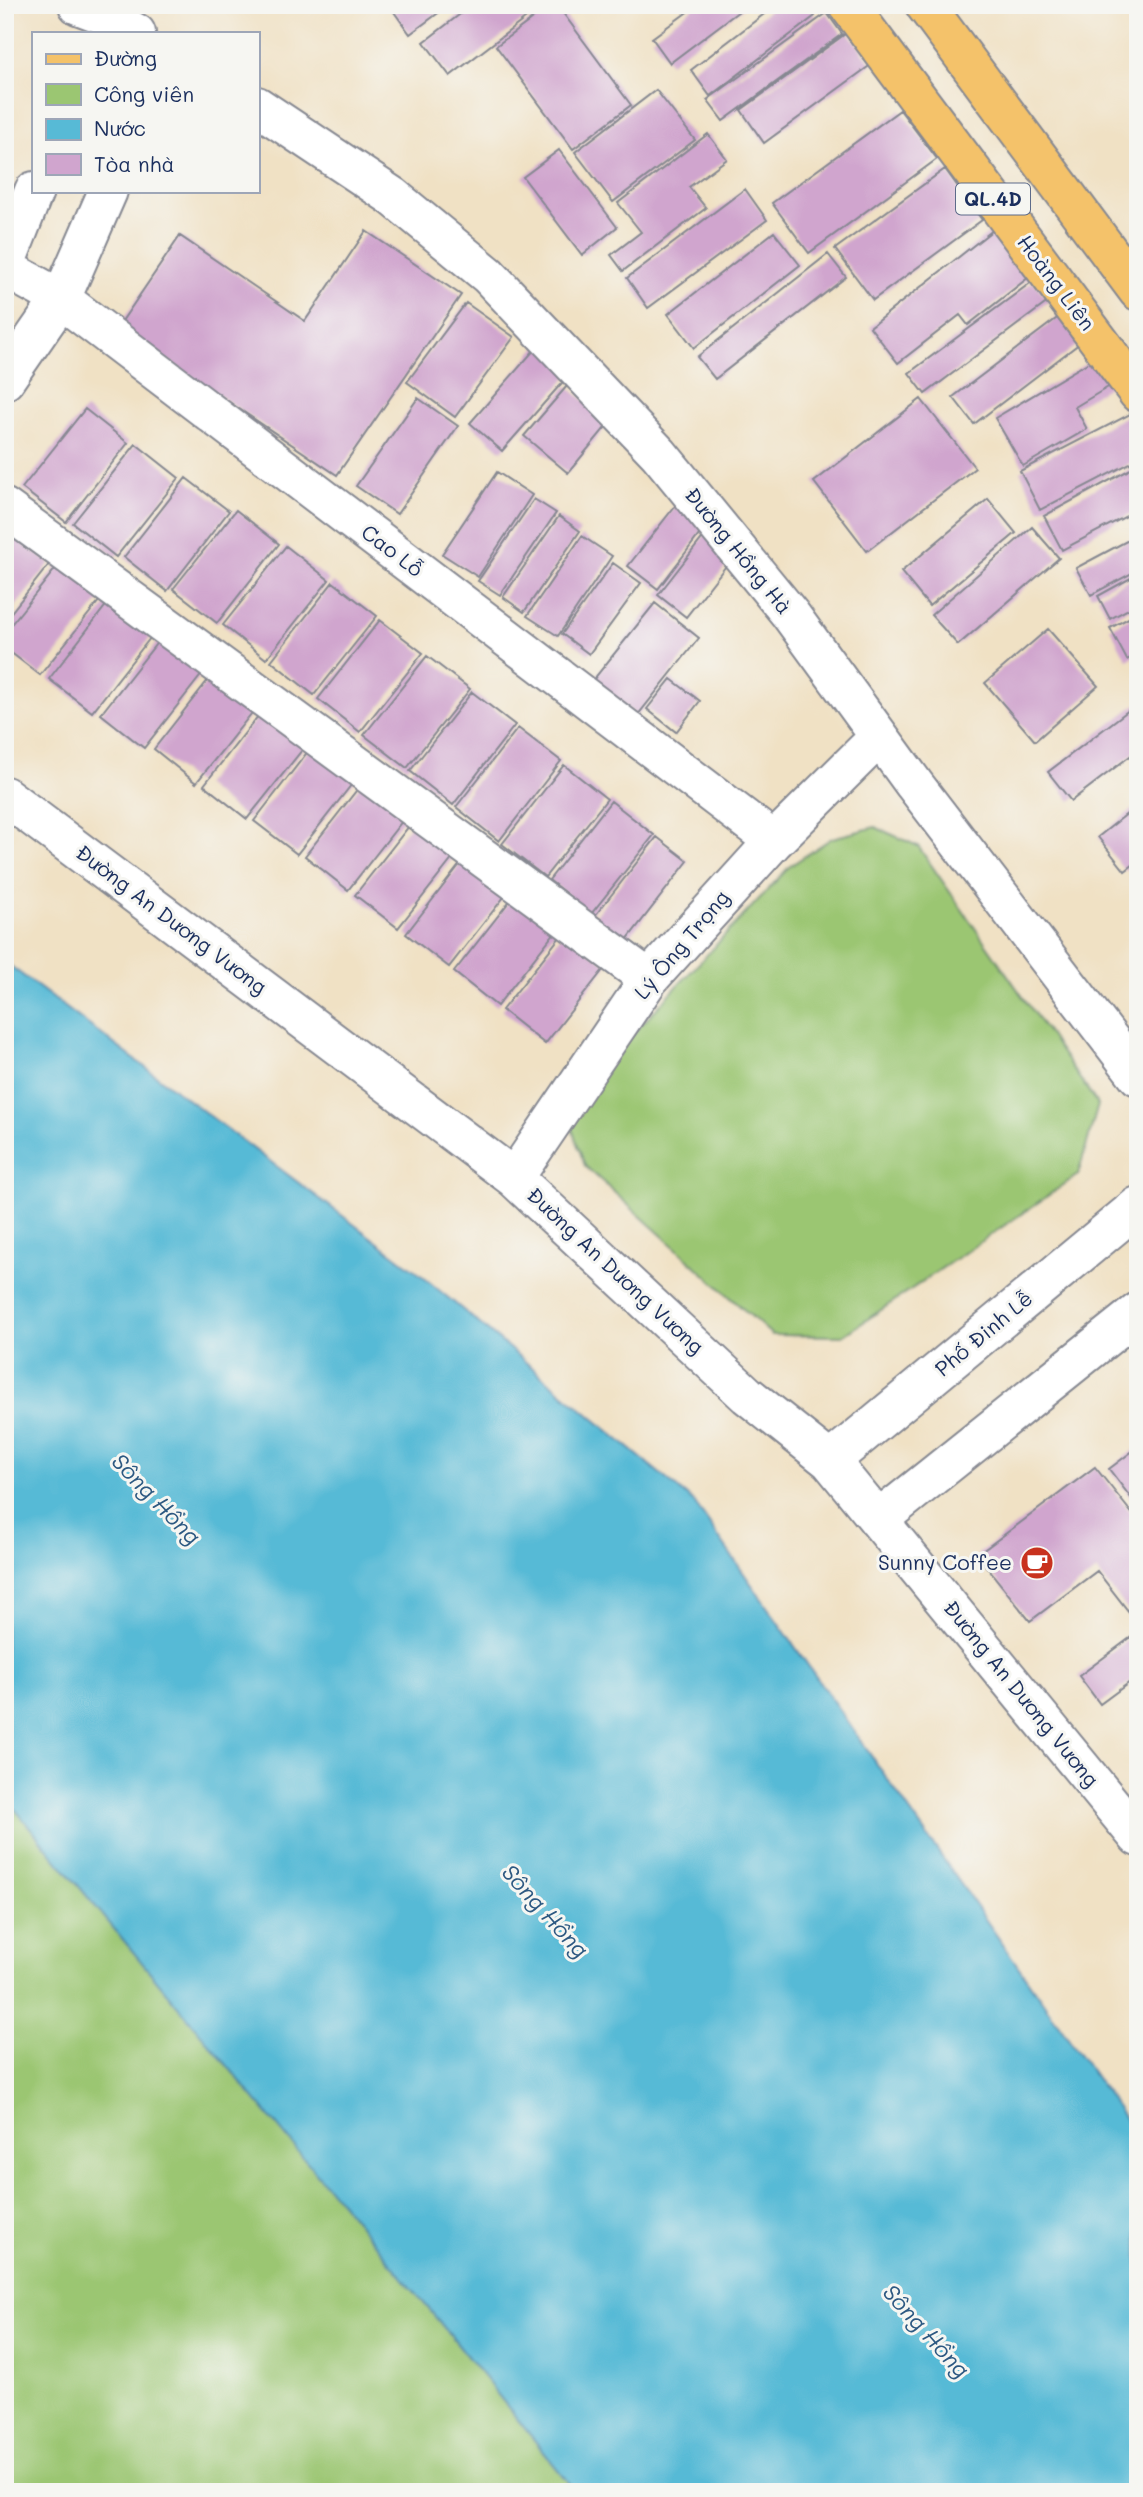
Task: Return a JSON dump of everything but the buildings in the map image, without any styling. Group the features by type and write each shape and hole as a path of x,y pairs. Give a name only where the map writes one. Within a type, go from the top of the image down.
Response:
{"main road":[{"name":"Hoàng Liên","path":"848,5 1138,393"},
{"name":"QL.4D","path":"925,5 1138,291"}],"street":[{"path":"96,14 134,32"},
{"name":"Đường Hồng Hà","path":"259,107 391,196 488,275 659,454 790,614 879,737 1138,1076"},
{"path":"5,267 34,192"},
{"path":"5,380 61,299 108,192"},
{"name":"Cao Lỗ","path":"5,267 61,299 774,841"},
{"path":"5,508 649,979"},
{"name":"Lý Ông Trọng","path":"514,1178 649,979 774,841 879,737"},
{"name":"Đường An Dương Vương","path":"5,796 514,1178 747,1395 830,1461 1138,1837"},
{"name":"Phố Đinh Lễ","path":"830,1461 1138,1206"},
{"path":"878,1520 1138,1312"}],"green space":[{"path":"875,827 918,846 1098,1105 1078,1175 843,1336 772,1335 585,1166 572,1129 583,1087 790,866 832,838"},
{"path":"5,1797 438,2320 576,2492 5,2492"}],"water":[{"name":"Sông Hồng","path":"5,962 416,1271 694,1502 1138,2138 1138,2492 576,2492 438,2320 5,1797"}],"place":[{"name":"Sunny Coffee","path":"1037,1563"}]}
